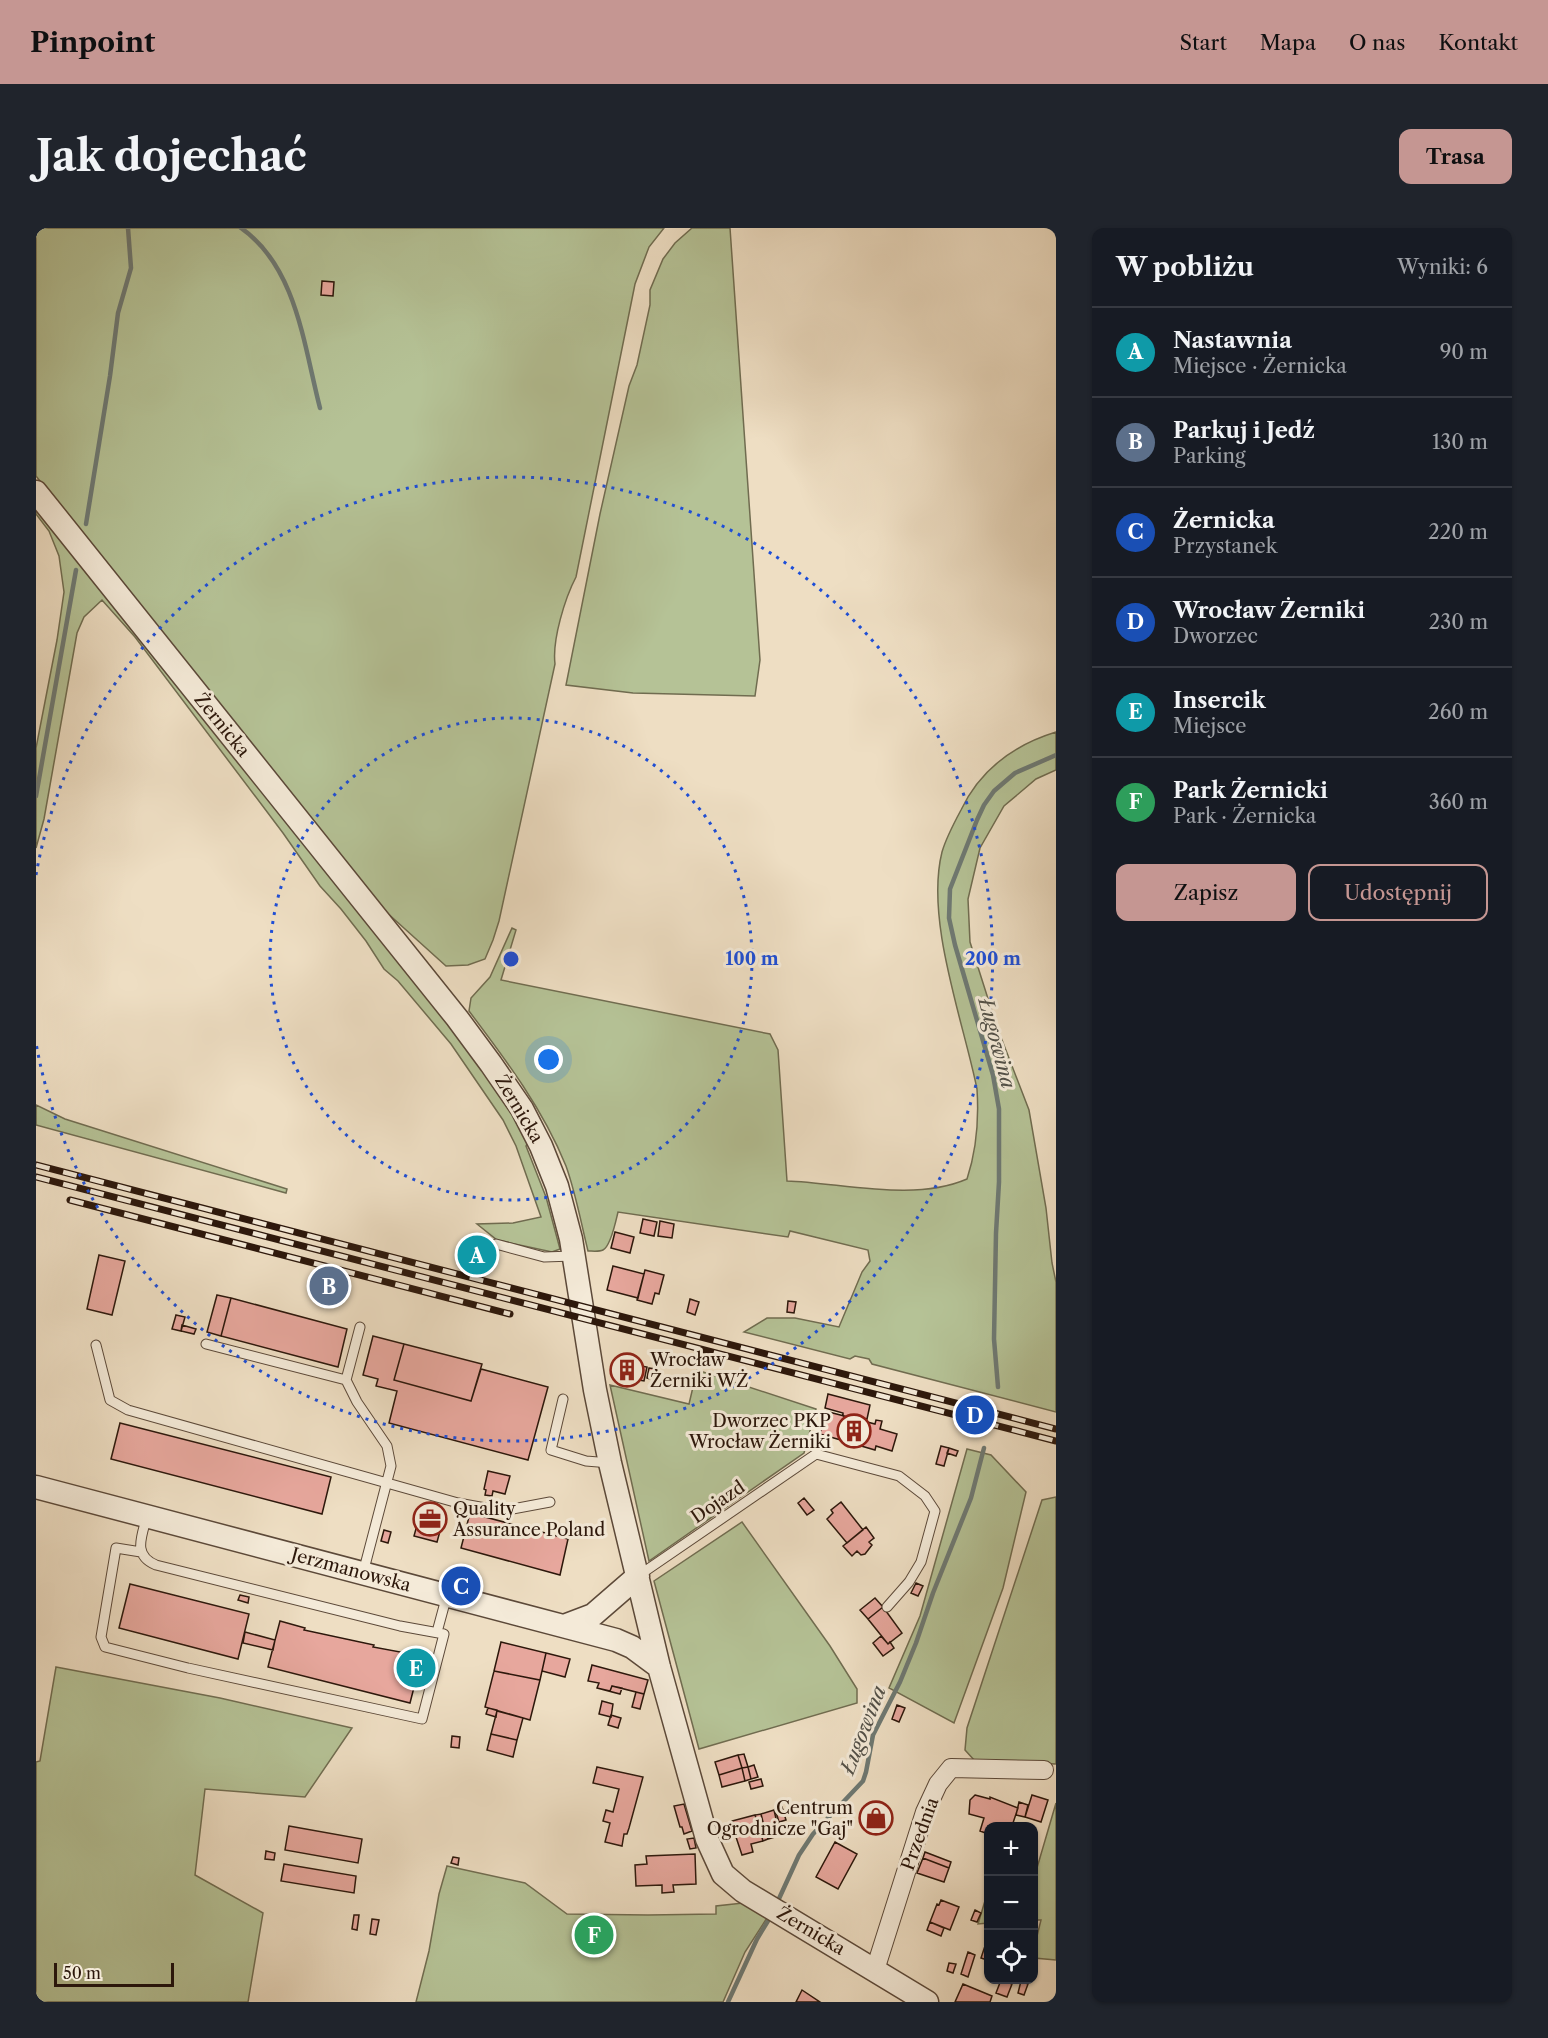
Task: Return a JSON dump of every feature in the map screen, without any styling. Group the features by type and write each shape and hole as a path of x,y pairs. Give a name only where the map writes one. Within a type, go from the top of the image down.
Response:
{"street":[{"name":"Żernicka","path":"36,492 457,1018 511,1091 533,1129 557,1186 574,1256 595,1390 610,1463 659,1668 707,1839 716,1860 728,1879 927,2002"},
{"name":"Jerzmanowska","path":"36,1487 564,1626 632,1647 659,1668"},
{"path":"564,1626 593,1615 638,1576"},
{"name":"Przednia","path":"875,1970 925,1812 938,1784 951,1768 1050,1770"}],"lane":[{"path":"496,1244 544,1257 574,1256"},
{"path":"360,1327 346,1380 357,1402 387,1446 391,1466 363,1573"},
{"path":"206,1344 346,1380"},
{"path":"96,1345 110,1400 128,1410 458,1503 502,1510 550,1502"},
{"path":"562,1399 550,1450 586,1461 610,1463"},
{"name":"Dojazd","path":"638,1576 816,1454 899,1476 925,1496 935,1511 921,1562 909,1582 887,1607"},
{"path":"141,1552 116,1548 101,1637 105,1647 188,1668 422,1719 444,1634 400,1626 156,1565 147,1561 141,1552 140,1545 147,1516"},
{"path":"437,1632 447,1595"}],"green space":[{"path":"36,228 664,228 649,247 635,284 576,577 560,619 555,643 555,664 499,921 485,959 468,965 446,966 374,901 36,476"},
{"path":"692,228 730,228 760,660 755,696 633,693 566,685 600,514 650,305 650,290 663,259 675,243"},
{"path":"36,505 491,1076 529,1140 526,1146 546,1197 560,1249 552,1252 497,1240 477,1224 513,1223 541,1217 516,1146 503,1120 451,1044 398,981 384,969 366,941 320,886 283,833 135,637 102,600 84,617 77,633 44,819 36,848 36,748 64,592 59,556 49,531 36,514"},
{"path":"1056,732 1056,770 1036,779 1004,806 980,848 968,899 970,942 997,1027 1029,1110 1046,1208 1056,1282 1056,1412 872,1364 869,1359 855,1356 850,1359 744,1332 767,1318 795,1318 839,1327 862,1272 870,1261 868,1250 790,1231 788,1237 618,1212 606,1248 600,1251 588,1251 573,1187 557,1145 523,1086 469,1011 471,998 490,977 512,928 516,930 501,980 770,1034 778,1050 787,1181 902,1190 946,1186 967,1179 976,1134 977,1089 942,939 938,908 938,879 942,852 950,831 969,796 988,771 1012,752"},
{"path":"36,1105 65,1119 287,1189 286,1193 36,1125"},
{"path":"697,1370 816,1409 804,1453 649,1561 610,1385 689,1404"},
{"path":"967,1449 991,1455 1026,1492 1003,1588 954,1723 889,1688 920,1616"},
{"path":"1056,1497 1056,1764 975,1761 965,1750 967,1728 1042,1500"},
{"path":"742,1522 830,1646 857,1689 857,1703 699,1749 654,1581"},
{"path":"56,1667 220,1698 352,1728 305,1797 205,1789 195,1875 263,1913 248,2002 36,2002 36,1762 40,1761"},
{"path":"1056,1803 1056,1960 1038,1958 1038,1932 1041,1920 1038,1920 1038,1864"},
{"path":"447,1866 525,1883 567,1914 716,1914 716,1906 743,1903 767,1918 745,1952 723,2002 416,2002"},
{"path":"984,1904 984,1923 978,1924"}],"building":[{"path":"322,281 334,282 333,296 321,295"},
{"path":"643,1219 657,1222 654,1236 640,1233"},
{"path":"660,1221 674,1224 672,1238 658,1236"},
{"path":"615,1232 634,1237 630,1253 611,1248"},
{"path":"465,1247 491,1254 488,1263 462,1257"},
{"path":"99,1255 125,1261 112,1315 87,1309"},
{"path":"613,1266 644,1274 638,1298 607,1290"},
{"path":"645,1270 664,1275 659,1294 655,1293 652,1304 637,1300"},
{"path":"217,1295 231,1298 221,1336 207,1332"},
{"path":"231,1298 347,1329 338,1367 221,1336"},
{"path":"690,1299 699,1302 695,1315 687,1312"},
{"path":"788,1301 796,1302 794,1313 787,1312"},
{"path":"176,1315 185,1317 181,1331 172,1329"},
{"path":"182,1325 196,1329 194,1334 181,1331"},
{"path":"373,1336 404,1344 394,1380 471,1401 481,1369 548,1387 528,1460 389,1423 397,1391 376,1386 378,1379 363,1375"},
{"path":"404,1344 482,1364 471,1401 394,1380"},
{"name":"Wrocław Żerniki WŻ","path":"625,1362 631,1363 628,1378 622,1376"},
{"path":"633,1364 639,1365 635,1379 630,1378"},
{"path":"641,1366 647,1367 644,1381 638,1380"},
{"path":"649,1368 656,1369 653,1380 647,1378"},
{"path":"828,1394 870,1405 867,1419 851,1415 850,1418 843,1416 843,1413 825,1408"},
{"name":"Dworzec PKP Wrocław Żerniki","path":"825,1411 875,1424 876,1420 882,1421 880,1429 897,1434 892,1451 876,1446 875,1450 820,1434"},
{"path":"120,1423 331,1477 322,1514 111,1459"},
{"path":"941,1446 949,1448 944,1466 936,1464"},
{"path":"949,1448 958,1451 956,1456 947,1453"},
{"path":"488,1471 510,1476 505,1494 493,1491 492,1496 485,1495"},
{"path":"804,1498 814,1510 807,1515 798,1503"},
{"path":"841,1502 863,1530 847,1543 827,1519 833,1513 831,1510"},
{"path":"422,1507 445,1513 437,1542 414,1536"},
{"path":"470,1513 568,1539 560,1575 461,1548"},
{"path":"866,1527 874,1538 869,1542 872,1545 865,1554 861,1555 857,1551 852,1556 843,1546"},
{"path":"384,1530 391,1532 388,1543 381,1541"},
{"path":"916,1583 923,1586 918,1596 911,1593"},
{"path":"130,1584 249,1614 238,1659 119,1628"},
{"path":"240,1595 249,1597 248,1603 238,1600"},
{"path":"875,1598 883,1607 868,1619 860,1610"},
{"path":"883,1607 902,1633 888,1644 868,1619"},
{"path":"280,1621 305,1628 304,1630 422,1656 410,1703 268,1667"},
{"path":"245,1632 275,1640 273,1650 243,1643"},
{"path":"881,1636 894,1648 883,1656 873,1643"},
{"path":"501,1642 546,1653 540,1680 494,1671"},
{"path":"546,1653 570,1659 565,1677 542,1671"},
{"path":"592,1665 648,1680 644,1694 612,1686 610,1691 597,1688 599,1683 588,1681"},
{"path":"494,1671 540,1680 530,1720 485,1707"},
{"path":"612,1686 622,1688 620,1694 597,1688 610,1691"},
{"path":"636,1692 644,1694 640,1709 632,1707"},
{"path":"602,1701 613,1704 611,1717 599,1714"},
{"path":"897,1705 905,1708 899,1722 892,1719"},
{"path":"488,1708 497,1710 496,1717 486,1714"},
{"path":"497,1711 523,1718 517,1740 491,1734"},
{"path":"611,1715 621,1718 618,1728 608,1725"},
{"path":"491,1734 517,1740 513,1757 487,1750"},
{"path":"452,1736 460,1737 459,1748 451,1747"},
{"path":"744,1754 748,1767 742,1768 738,1755"},
{"path":"738,1755 742,1768 719,1775 715,1762"},
{"path":"754,1765 758,1777 751,1779 748,1767"},
{"path":"597,1767 643,1777 622,1846 605,1842 610,1823 603,1821 606,1810 613,1812 619,1789 593,1783"},
{"path":"748,1767 751,1779 745,1781 742,1768"},
{"path":"742,1768 745,1781 722,1787 719,1775"},
{"path":"761,1779 763,1786 751,1789 749,1782"},
{"path":"975,1795 990,1799 990,1797 1018,1808 1013,1822 984,1822 984,1832 980,1831 984,1818 969,1814 970,1800"},
{"path":"1032,1795 1048,1800 1041,1822 1025,1817"},
{"path":"1019,1802 1028,1805 1025,1817 1016,1815"},
{"path":"684,1804 692,1831 684,1834 674,1806"},
{"path":"782,1807 786,1820 779,1822 775,1809"},
{"path":"774,1810 777,1823 764,1826 761,1814"},
{"path":"761,1814 764,1826 759,1828 755,1815"},
{"path":"755,1815 759,1828 735,1834 732,1821"},
{"path":"778,1823 781,1835 775,1837 772,1824"},
{"path":"772,1824 775,1837 768,1839 764,1826"},
{"path":"289,1826 362,1839 358,1863 285,1850"},
{"path":"764,1826 768,1839 763,1841 759,1828"},
{"path":"759,1828 763,1841 751,1844 753,1852 742,1855 735,1834"},
{"path":"694,1838 696,1848 690,1849 687,1839"},
{"path":"835,1842 857,1854 838,1889 816,1877"},
{"path":"266,1851 275,1853 274,1860 265,1859"},
{"path":"925,1852 951,1862 949,1868 923,1858"},
{"path":"695,1854 696,1884 673,1885 674,1892 662,1893 662,1885 636,1886 635,1865 647,1864 646,1856"},
{"path":"453,1857 459,1858 458,1865 451,1863"},
{"path":"923,1858 949,1868 944,1882 917,1873"},
{"path":"284,1864 356,1876 354,1893 281,1881"},
{"path":"941,1900 959,1907 950,1930 930,1922"},
{"path":"975,1910 981,1913 977,1922 971,1920"},
{"path":"354,1915 359,1915 357,1930 352,1929"},
{"path":"372,1919 379,1920 376,1935 370,1934"},
{"path":"930,1922 944,1928 941,1936 927,1930"},
{"path":"968,1952 975,1955 968,1977 961,1974"},
{"path":"949,1963 956,1964 953,1973 947,1971"},
{"path":"963,1984 992,1996 990,2002 955,2002"},
{"path":"999,1984 1012,1984 1007,1997 996,1993"},
{"path":"1020,1984 1028,1984 1024,1995 1018,1993"},
{"path":"802,1990 820,2002 796,2002"}],"waterway":[{"path":"86,524 118,313 131,268 128,228"},
{"path":"241,228 260,244 275,264 286,286 303,335 320,408"},
{"path":"36,796 76,570"},
{"name":"Ługowina","path":"998,1387 994,1339 999,1109 993,1075 955,945 949,918 950,889 977,820 994,791 1015,773 1056,755"},
{"name":"Ługowina","path":"777,1903 799,1855 813,1834 863,1781 873,1735 900,1682 916,1643 933,1593 971,1498 984,1448"},
{"name":"Ługowina","path":"728,2002 757,1939 771,1916"}],"railway":[{"path":"36,1165 1056,1429"},
{"path":"36,1177 1056,1441"},
{"path":"70,1200 510,1314"}],"place":[{"name":"Nastawnia","path":"477,1255"},
{"name":"Parkuj i Jedź","path":"329,1286"},
{"name":"Wrocław Żerniki WŻ","path":"627,1370"},
{"name":"Wrocław Żerniki","path":"975,1415"},
{"name":"Dworzec PKP Wrocław Żerniki","path":"854,1431"},
{"name":"Quality Assurance Poland","path":"430,1519"},
{"name":"Żernicka","path":"461,1586"},
{"name":"Insercik","path":"416,1668"},
{"name":"Centrum Ogrodnicze \"Gaj\"","path":"876,1818"},
{"name":"Park Żernicki","path":"594,1935"}]}
